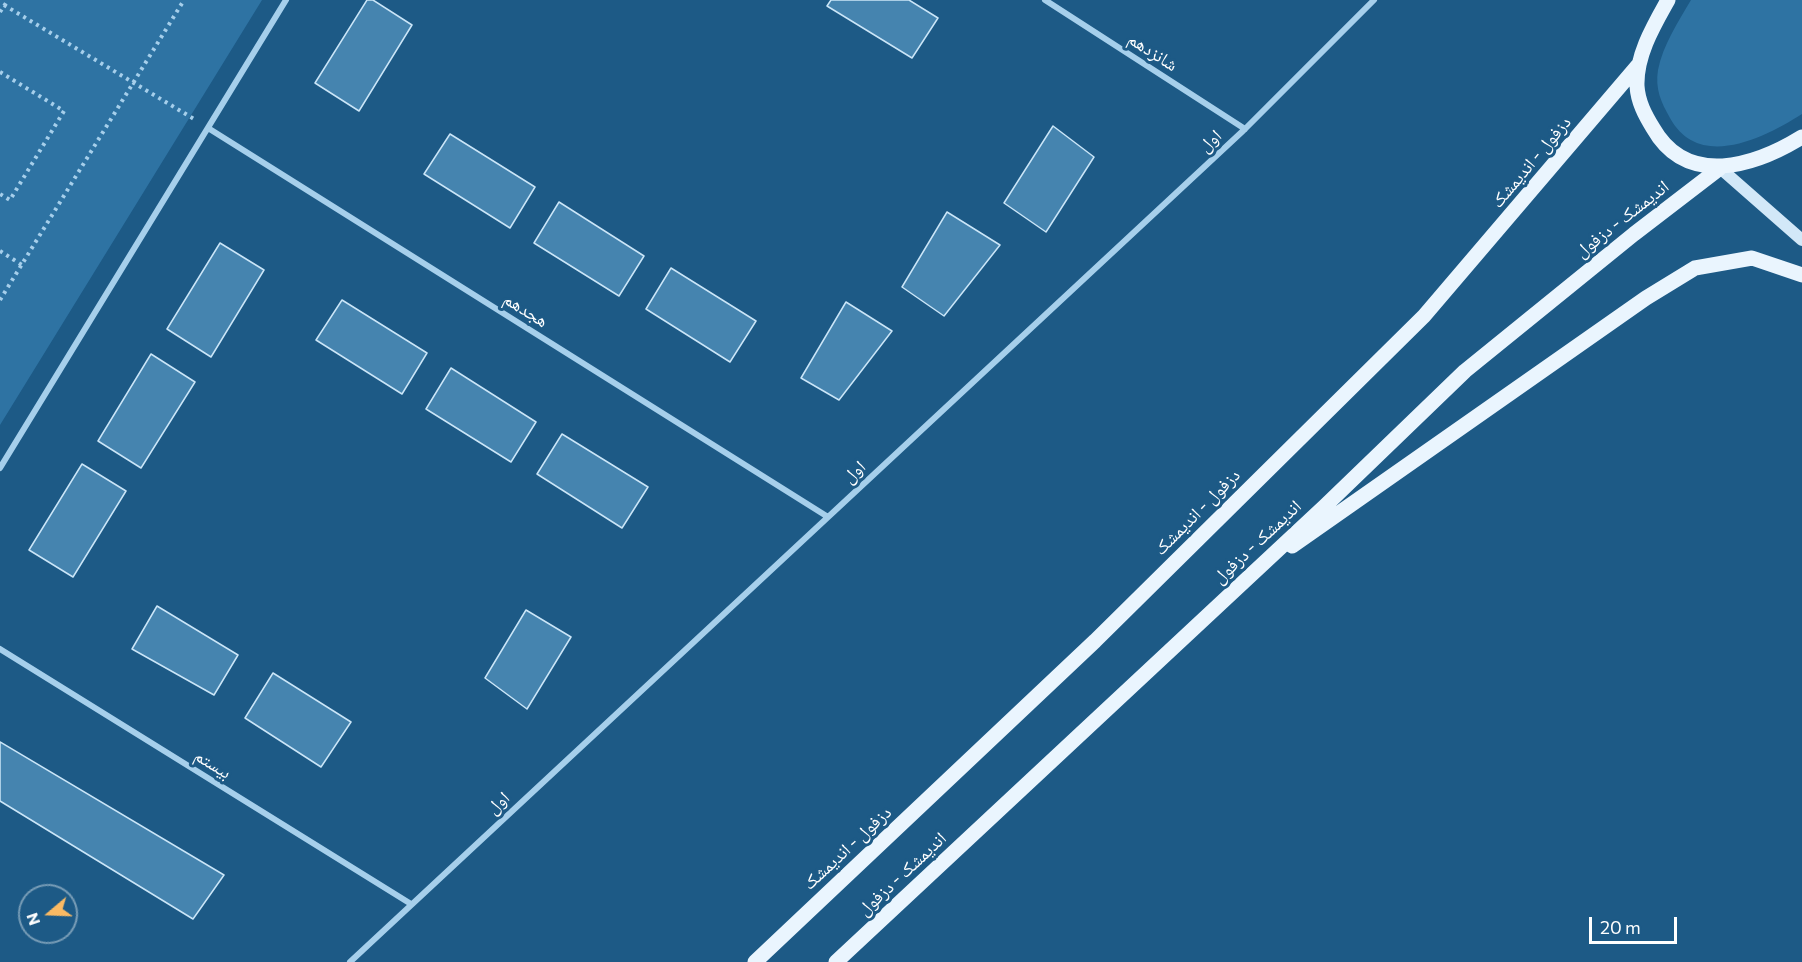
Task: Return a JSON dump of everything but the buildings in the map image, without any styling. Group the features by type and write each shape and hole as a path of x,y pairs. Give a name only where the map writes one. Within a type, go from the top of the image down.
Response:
{"main road":[{"path":"1668,0 1651,30 1640,64 1637,86 1642,108 1660,141 1687,161 1720,168 1754,161 1802,137"},
{"name":"دزفول - اندیمشک","path":"755,962 1095,641 1424,316 1640,64"},
{"path":"1720,168 1802,240"},
{"name":"اندیمشک - دزفول","path":"836,962 1465,371 1634,234 1720,168"},
{"path":"1248,577 1646,298 1695,267 1752,258 1802,275"}],"street":[{"path":"0,468 286,0"},
{"name":"شانزدهم","path":"1045,0 1245,129"},
{"name":"اول","path":"350,962 1245,129 1374,0"},
{"name":"هجدهم","path":"208,128 828,517"},
{"name":"بیستم","path":"0,649 411,904"}],"path":[{"path":"0,12 8,0"},
{"path":"0,300 184,0"},
{"path":"4,5 208,128"},
{"path":"0,72 64,111 10,200 0,194"},
{"path":"0,251 22,265"}],"shaded area":[{"path":"0,0 262,0 0,425"},
{"path":"1691,0 1802,0 1802,114 1769,132 1733,145 1714,146 1698,143 1682,134 1664,106 1658,89 1657,77 1667,43"}]}
